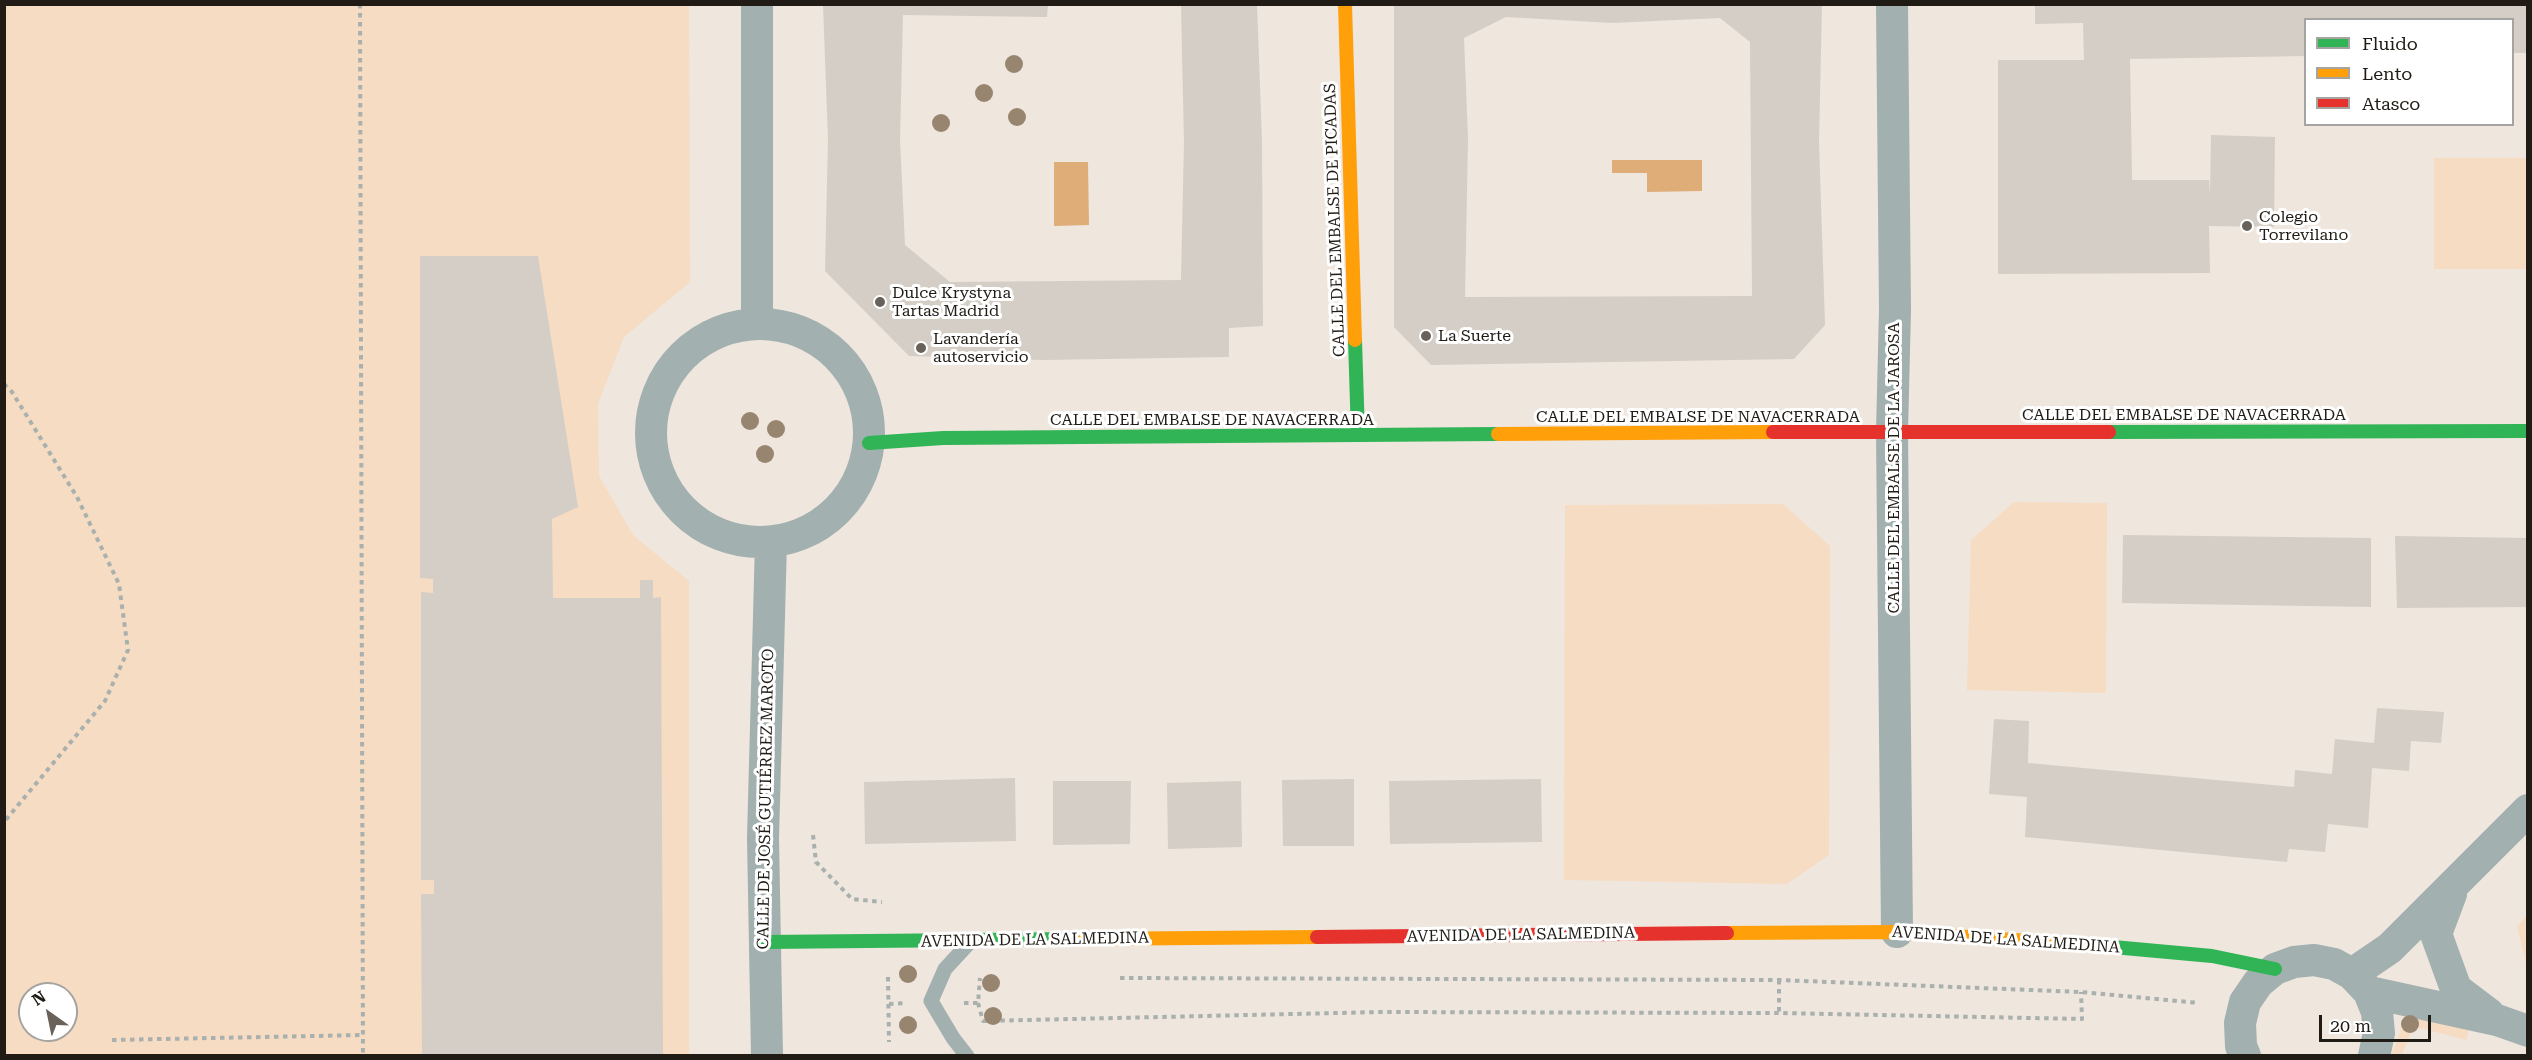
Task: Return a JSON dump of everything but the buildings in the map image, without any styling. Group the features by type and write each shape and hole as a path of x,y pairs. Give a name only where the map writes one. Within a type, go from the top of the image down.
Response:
{"street":[{"path":"757,323 758,4"},
{"name":"CALLE DEL EMBALSE DE PICADAS","path":"1345,4 1358,435"},
{"name":"CALLE DEL EMBALSE DE LA JAROSA","path":"1892,4 1894,310 1892,432 1898,932"},
{"path":"757,323 794,328 826,345 852,372 866,406 869,443 859,479 838,510 807,531 771,542 739,540 709,530 683,511 664,485 653,456 651,424 658,393 663,384 674,366 697,343 726,329 757,323"},
{"name":"CALLE DEL EMBALSE DE NAVACERRADA","path":"869,443 943,438 1892,432 2528,431"},
{"name":"CALLE DE JOSÉ GUTIÉRREZ MAROTO","path":"767,1056 763,838 771,542"},
{"path":"2360,983 2390,948 2528,810"},
{"path":"2454,884 2436,934 2456,989 2497,1020"},
{"name":"AVENIDA DE LA SALMEDINA","path":"764,942 1898,932 2212,956 2275,969"},
{"path":"2245,1056 2241,1046 2240,1023 2245,1002 2258,983 2275,969 2294,962 2314,960 2334,964 2360,983 2497,1020 2528,1031"},
{"path":"2360,983 2377,1012 2379,1033 2374,1056"}],"lane":[{"path":"968,1056 953,1038 931,1001 945,969 972,940"}],"path":[{"path":"360,4 363,1056"},
{"path":"4,384 12,392 77,497 119,584 128,650 105,701 4,822"},
{"path":"888,972 889,1042"},
{"path":"991,978 979,978 978,1003 983,1021 1381,1012 1779,1013 2082,1018 2080,992"},
{"path":"1110,978 1779,980 2080,992 2199,1003"},
{"path":"1779,980 1779,1013"},
{"path":"960,1002 978,1003"},
{"path":"112,1040 363,1035"}],"shaded area":[{"path":"4,5 689,5 690,282 624,337 598,404 599,476 633,535 689,581 689,1055 5,1055"},
{"path":"2434,158 2527,158 2527,269 2434,269"},
{"path":"1612,160 1702,160 1702,191 1647,192 1647,173 1612,173"},
{"path":"1054,162 1088,162 1089,225 1054,226"},
{"path":"2014,502 2107,503 2106,693 1967,690 1971,540"},
{"path":"1783,504 1830,546 1829,855 1787,884 1564,880 1565,505"},
{"path":"2527,915 2527,967 2517,927"},
{"path":"2406,1016 2469,1030 2466,1040 2413,1026 2402,1055 2391,1056"}],"traffic: fast":[{"path":"1355,340 1358,435"},
{"path":"2109,432 2528,431"},
{"path":"869,443 943,438 1498,434"},
{"path":"764,942 1077,939"},
{"path":"2102,946 2212,956 2275,969"}],"traffic: slow":[{"path":"1345,4 1355,340"},
{"path":"1498,434 1773,432"},
{"path":"1727,933 1897,932 2102,946"},
{"path":"1077,939 1317,937"}],"traffic: jam":[{"path":"1773,432 2109,432"},
{"path":"1317,937 1727,933"}],"place":[{"name":"Colegio Torrevilano","path":"2247,226"},
{"name":"Dulce Krystyna Tartas Madrid","path":"880,302"},
{"name":"La Suerte","path":"1426,336"},
{"name":"Lavandería autoservicio","path":"921,348"}]}
